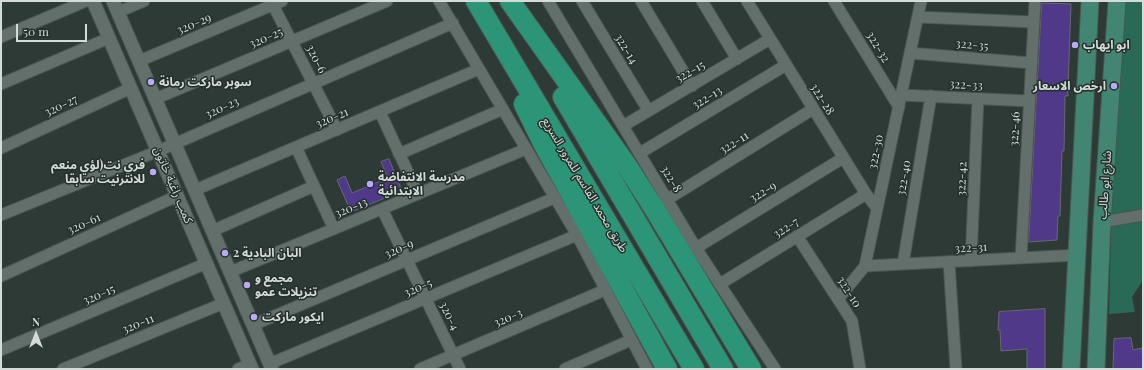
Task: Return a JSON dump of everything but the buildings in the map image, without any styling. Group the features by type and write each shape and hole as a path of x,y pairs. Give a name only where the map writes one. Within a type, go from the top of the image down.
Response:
{"highway":[{"name":"طريق محمد القاسم للمرور السريع","path":"476,1 694,369"},
{"path":"476,1 544,145 667,369"},
{"name":"طريق محمد القاسم للمرور السريع","path":"509,1 568,106 723,369"},
{"path":"509,1 625,163 658,214 751,369"}],"main road":[{"name":"شارع ابو طالب","path":"1071,369 1090,1"},
{"name":"شارع ابو طالب","path":"1096,369 1102,222 1116,1"}],"street":[{"path":"1,37 86,1"},
{"name":"كمب راغبة خاتون","path":"93,1 251,366"},
{"path":"116,6 144,1"},
{"name":"320-25","path":"155,99 387,1"},
{"path":"439,1 577,235 647,369"},
{"name":"322-8","path":"548,1 696,248 775,369"},
{"name":"322-14","path":"582,1 648,110"},
{"path":"641,1 692,86"},
{"path":"702,1 736,59"},
{"name":"322-28","path":"747,1 843,158 866,194 877,208"},
{"name":"322-32","path":"834,1 899,107"},
{"name":"322-46","path":"1021,258 1035,1"},
{"name":"320-6","path":"275,2 292,41 337,130"},
{"name":"320-29","path":"139,61 275,2"},
{"name":"322-30","path":"838,299 865,266 918,17 919,3"},
{"name":"كمب راغبة خاتون","path":"116,6 271,366"},
{"path":"918,17 1034,22"},
{"name":"320-23","path":"1,215 175,144 313,83 453,24"},
{"path":"1,84 109,38"},
{"name":"322-15","path":"623,126 770,39"},
{"name":"322-35","path":"910,53 1031,63"},
{"name":"322-13","path":"640,153 786,65"},
{"name":"320-21","path":"195,190 479,69"},
{"name":"320-27","path":"1,148 131,88"},
{"name":"322-33","path":"901,94 1029,101"},
{"name":"322-40","path":"903,264 932,96"},
{"name":"322-42","path":"971,261 978,98"},
{"path":"399,154 503,109"},
{"name":"322-11","path":"668,199 813,109"},
{"path":"380,112 418,194"},
{"path":"296,147 334,229"},
{"name":"320-13","path":"230,272 526,149"},
{"name":"322-9","path":"696,248 843,158"},
{"path":"212,230 314,186"},
{"name":"322-7","path":"720,284 866,194"},
{"name":"320-61","path":"1,276 178,196"},
{"name":"320-9","path":"253,325 554,198"},
{"name":"320-4","path":"382,209 460,369"},
{"path":"1102,222 1143,215"},
{"name":"320-5","path":"271,366 426,298 577,235"},
{"name":"322-10","path":"797,236 852,321 860,369"},
{"name":"322-31","path":"865,266 1078,255"},
{"path":"949,262 956,369"},
{"name":"320-15","path":"1,350 207,263"},
{"name":"320-3","path":"420,369 605,290"},
{"name":"320-11","path":"63,369 224,303"},
{"path":"565,369 631,340"},
{"path":"238,369 251,366"}],"green space":[{"path":"1123,1 1143,1 1143,280 1132,297 1135,312 1109,314 1111,230"}],"place":[{"name":"ابو ايهاب","path":"1075,45"},
{"name":"سوبر ماركت رمانة","path":"151,82"},
{"name":"ارخص الاسعار","path":"1114,86"},
{"name":"فري نت(لؤي منعم للانترنيت سابقا","path":"153,172"},
{"name":"مدرسة الانتفاضة الابتدائية","path":"370,184"},
{"name":"البان البادية 2","path":"225,253"},
{"name":"مجمع و تنزيلات عمو","path":"247,285"},
{"name":"ايكور ماركت","path":"254,317"}]}
